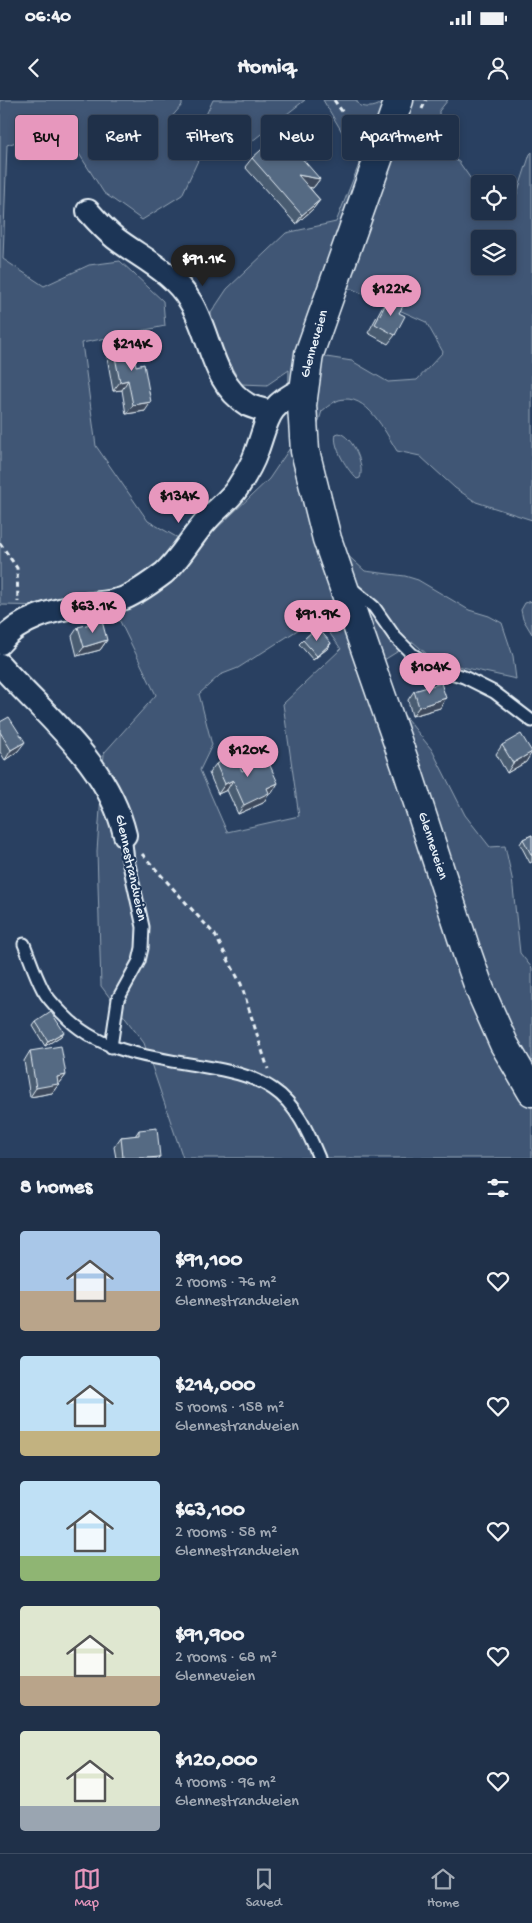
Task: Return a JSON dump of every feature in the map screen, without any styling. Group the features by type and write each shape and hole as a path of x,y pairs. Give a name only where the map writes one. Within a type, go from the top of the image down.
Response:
{"main road":[{"name":"Glenneveien","path":"394,115 399,100"},
{"name":"Glenneveien","path":"378,160 309,354 303,389 302,422 305,452 327,539 480,990 504,1044 532,1092"}],"street":[{"path":"88,211 114,237 161,269 180,287 191,302 215,362 230,390 249,405 270,412"},
{"path":"0,643 19,626 43,614 83,605 120,600 130,596 162,574 209,517 236,490 256,454 270,412 289,395 303,389"},
{"name":"Glennestrandveien","path":"0,665 87,757 104,782 114,802 125,835"}],"lane":[{"path":"347,594 355,591 374,607 395,637 412,654 430,666 464,677 494,692 532,721"},
{"name":"Glennestrandveien","path":"111,1047 118,999 139,961 142,948 143,927 128,860 125,835"},
{"path":"24,944 38,980 52,1002 81,1031 111,1047 133,1054 221,1069 251,1079 274,1090 296,1114 319,1158"}],"path":[{"path":"334,100 345,115"},
{"path":"0,543 17,568 19,626"},
{"path":"125,835 215,935 241,984 274,1090"}],"shaded area":[{"path":"0,100 182,100 182,105 173,115 168,115 168,160 198,160 182,195 142,220 104,193 78,152 78,115 15,115 15,142 7,145 3,259 44,286 89,265 120,261 163,301 165,326 82,343 96,446 148,521 196,548 269,479 292,445 288,412 289,370 267,385 241,384 211,330 211,313 227,289 286,233 336,222 360,162 359,160 456,160 471,179 471,220 516,220 516,197 532,152 532,520 476,502 455,488 420,456 397,451 374,415 358,402 349,399 339,400 330,405 322,411 315,433 322,472 344,552 365,571 405,576 418,580 469,610 489,616 502,623 513,656 516,679 435,661 413,642 384,660 403,714 432,750 465,815 490,847 505,846 512,878 520,953 532,968 532,1158 183,1158 144,1043 101,986 97,851 104,753 156,695 113,607 0,605","holes":["352,289 426,322 443,352 417,380 388,382 352,361 320,356 342,290","318,617 341,649 283,704 299,816 227,832 200,770 212,745 199,694 220,675 238,668"]},
{"path":"213,100 305,100 286,115 261,115 261,134 251,142 251,115 206,115"},
{"path":"323,100 356,100 360,106 370,107 379,105 384,100 448,100 439,111 439,115 342,115 342,132"},
{"path":"339,433 349,440 357,452 361,466 360,478 357,479 345,464 336,445 336,434"},
{"path":"532,601 532,634 523,619 521,610 525,603"}],"building":[{"path":"261,150 261,160 303,160 320,179 298,175 320,200 302,215 252,158"},
{"path":"389,298 403,306 399,313 405,316 395,335 375,324"},
{"path":"131,339 136,366 144,364 151,402 133,405 128,380 120,382 112,342"},
{"path":"102,621 107,640 84,647 78,627"},
{"path":"317,627 331,643 317,656 303,640"},
{"path":"441,683 446,698 419,707 414,691"},
{"path":"9,717 25,742 11,750 0,732 0,722"},
{"path":"521,734 532,752 513,763 502,745"},
{"path":"235,755 242,771 267,759 278,783 267,788 269,793 244,805 233,780 225,784 216,764"},
{"path":"532,835 532,856 523,839"},
{"path":"51,1012 64,1032 48,1041 36,1022"},
{"path":"61,1046 66,1075 57,1077 58,1084 36,1088 30,1051"},
{"path":"157,1128 160,1157 123,1158 121,1137 139,1135 139,1130"}]}
